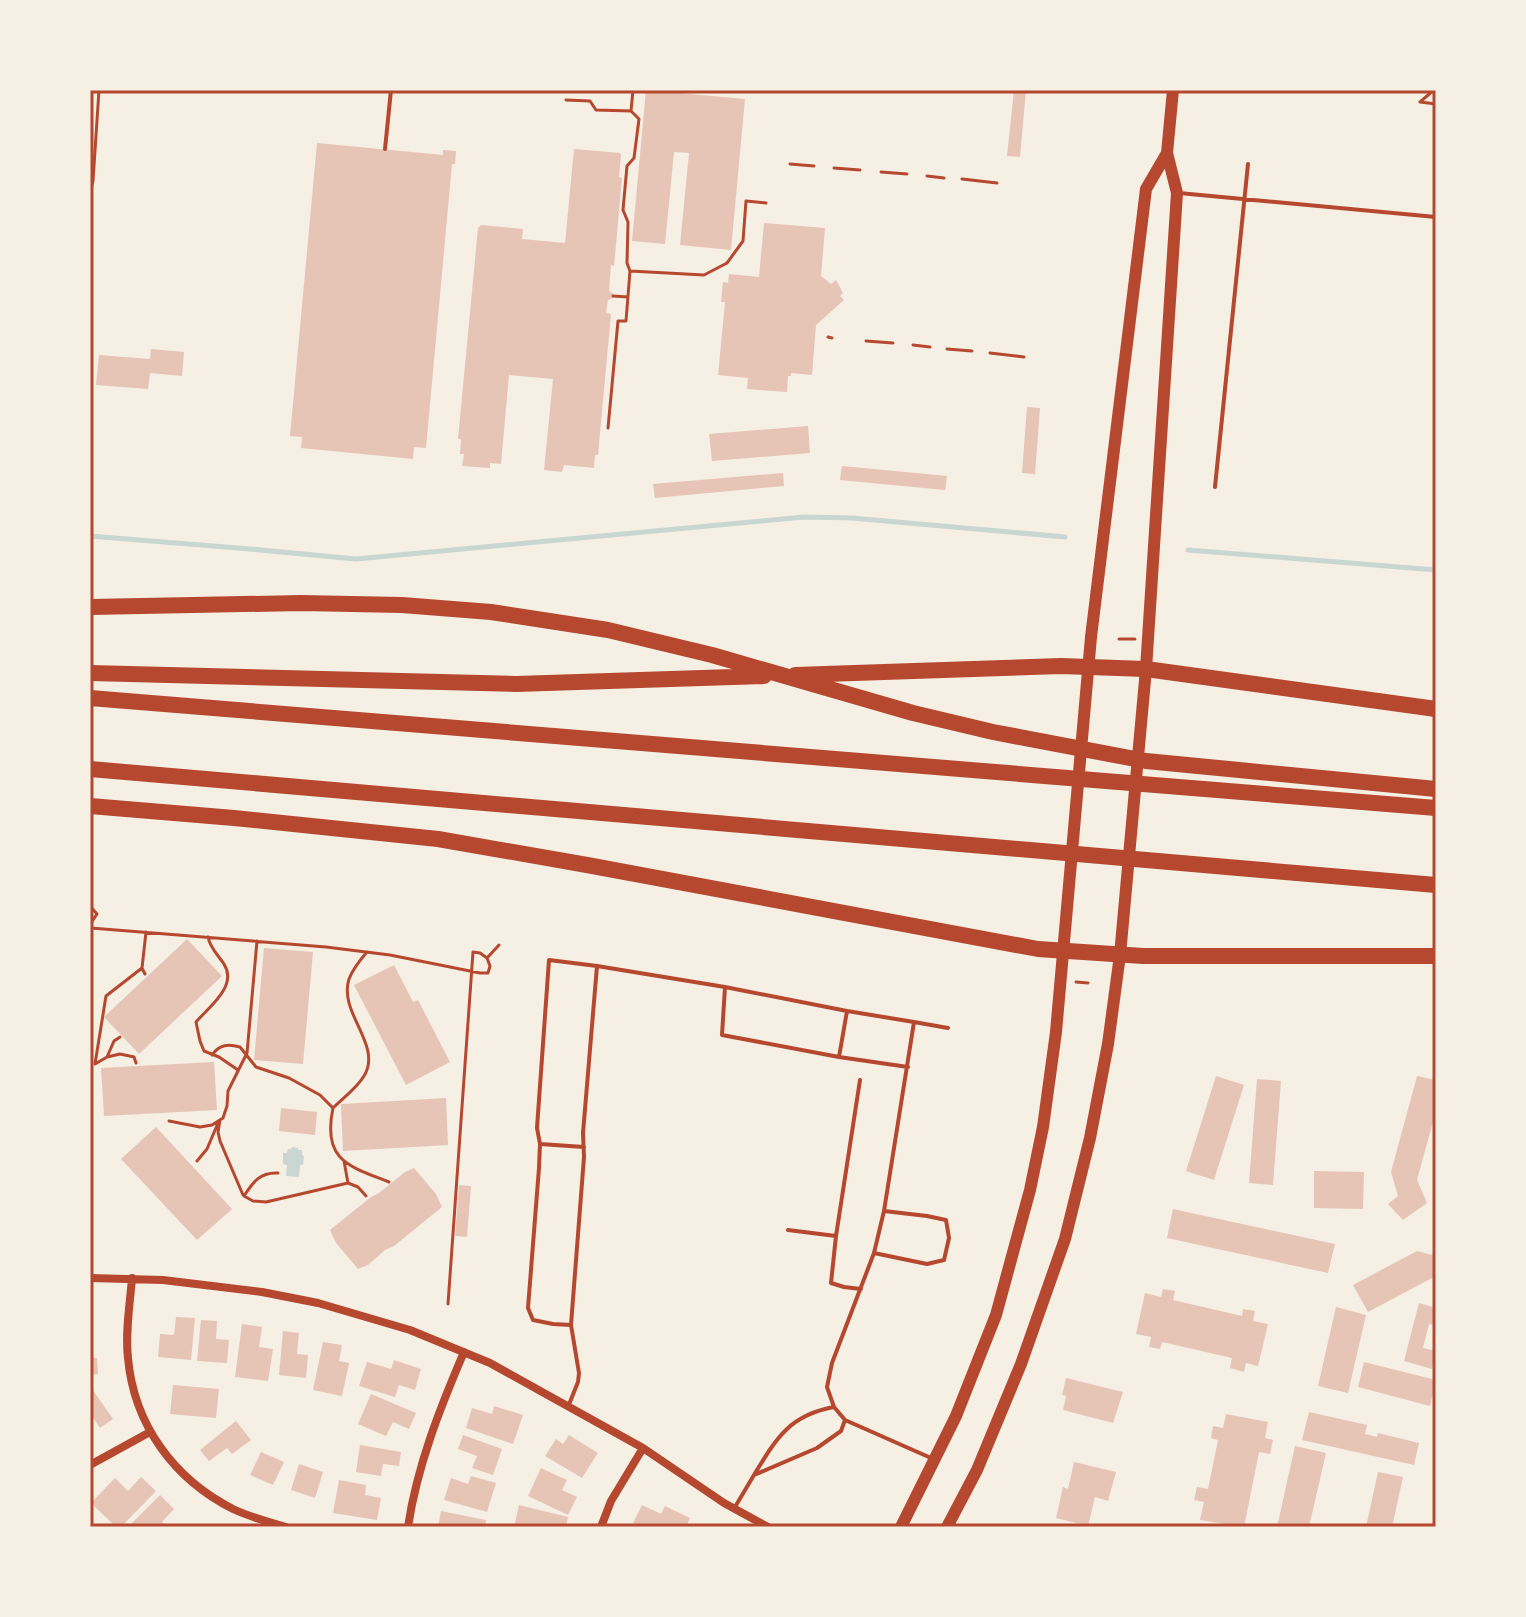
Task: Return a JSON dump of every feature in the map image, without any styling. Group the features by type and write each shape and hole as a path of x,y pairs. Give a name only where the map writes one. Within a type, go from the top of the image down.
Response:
{"highway":[{"path":"90,607 301,603 402,605 491,612 608,630 712,655 913,713 993,732 1146,761 1436,789"},
{"path":"90,673 516,684 1089,667 1146,669 1436,709"},
{"path":"90,698 1436,808"},
{"path":"90,769 1436,885"},
{"path":"90,806 438,839 1038,949 1120,955 1436,956"}],"main road":[{"path":"947,1527 977,1470 1009,1392 1065,1239 1093,1124 1108,1044 1120,955 1146,669 1177,193 1167,153 1173,90"},
{"path":"901,1527 961,1404 996,1315 1030,1190 1043,1127 1051,1074 1089,667 1146,189 1167,153"}],"street":[{"path":"90,1278 209,1284 262,1292 318,1303 410,1330 490,1363 643,1448 768,1527"},
{"path":"132,1278 127,1356 132,1385 150,1432 178,1471 203,1491 234,1509 286,1527"},
{"path":"408,1527 417,1481 464,1352"},
{"path":"90,1465 150,1432"},
{"path":"601,1527 611,1501 643,1448"}],"lane":[{"path":"385,149 391,90"},
{"path":"1215,487 1248,164"},
{"path":"1177,193 1436,217"},
{"path":"571,1325 533,1320 528,1308 539,1168 537,1128 549,960 725,987 948,1028"},
{"path":"568,1407 579,1373 571,1325 597,966"},
{"path":"725,987 722,1035 908,1067"},
{"path":"839,1057 847,1011"},
{"path":"914,1022 884,1211 874,1253 832,1363 827,1387 834,1407 845,1420 935,1460"},
{"path":"860,1080 831,1283 861,1289"},
{"path":"540,1144 584,1147"},
{"path":"874,1253 927,1264 944,1260 949,1238 946,1220 884,1211"},
{"path":"788,1230 836,1236"},
{"path":"734,1508 781,1433 796,1420 834,1407"},
{"path":"754,1475 817,1448 841,1431 845,1420"}],"path":[{"path":"90,193 99,90"},
{"path":"631,111 633,90"},
{"path":"1434,90 1420,102 1436,104"},
{"path":"566,100 590,101 596,110 631,111 639,119 634,158 627,166 623,210 628,222 627,263 630,271 626,321 618,321 608,428"},
{"path":"790,164 814,166"},
{"path":"834,168 860,170"},
{"path":"881,172 907,174"},
{"path":"927,176 944,178"},
{"path":"962,179 997,183"},
{"path":"630,271 704,275 727,263 743,241 746,201 766,203"},
{"path":"613,296 628,297"},
{"path":"866,341 893,343"},
{"path":"913,345 930,347"},
{"path":"947,349 972,351"},
{"path":"990,353 1024,357"},
{"path":"1119,639 1135,639"},
{"path":"90,906 97,914 91,928 367,952 472,971 488,973 490,966 487,958 473,952 472,971 448,1304"},
{"path":"145,974 142,968 146,932"},
{"path":"208,937 209,945 226,967 229,977 226,987 196,1022 200,1041 204,1051 238,1070"},
{"path":"197,1161 223,1118 228,1091 247,1053 257,941"},
{"path":"487,958 499,945"},
{"path":"367,952 348,981 348,996 349,1008 368,1052 368,1068 364,1077 333,1108 330,1124 332,1143 340,1159 389,1182"},
{"path":"136,1063 134,1057 120,1054 95,1064 106,996 142,968"},
{"path":"1071,982 1088,983"},
{"path":"107,1057 114,1041 120,1037"},
{"path":"212,1055 217,1048 225,1045 240,1047 256,1067 289,1078 320,1095 333,1108"},
{"path":"169,1121 200,1127 220,1120"},
{"path":"220,1120 220,1141 244,1196 253,1201 266,1202 348,1183 358,1187 366,1196"},
{"path":"344,1161 348,1183"},
{"path":"244,1196 255,1179 268,1173 278,1173"}],"shaded area":[{"path":"292,1147 302,1150 304,1156 299,1177 286,1176 287,1165 283,1164 283,1153"}],"building":[{"path":"646,90 745,99 731,250 680,245 689,153 674,152 665,244 632,241"},
{"path":"1014,90 1026,90 1020,157 1007,156"},
{"path":"317,143 443,155 443,150 456,151 455,164 452,164 426,448 414,447 413,459 301,448 302,437 290,436"},
{"path":"574,149 621,155 619,177 622,178 609,291 613,298 608,300 606,313 611,314 598,455 595,455 594,468 564,465 562,472 544,470 553,379 509,375 501,464 490,463 490,468 462,466 464,454 460,454 461,439 458,439 478,228 481,225 523,229 522,239 565,243"},
{"path":"764,223 825,228 821,276 831,284 836,280 844,300 816,325 812,375 791,373 787,392 747,389 748,378 718,375 725,302 721,302 723,282 728,283 729,274 759,277"},
{"path":"151,349 184,352 182,376 150,373 148,389 96,385 99,355 150,359"},
{"path":"1027,407 1040,408 1035,474 1022,473"},
{"path":"808,426 810,453 712,461 709,434"},
{"path":"842,466 947,476 945,490 840,480"},
{"path":"783,473 784,486 655,498 653,484"},
{"path":"187,939 222,976 139,1054 104,1017"},
{"path":"264,948 313,952 303,1064 254,1060"},
{"path":"394,965 413,1002 418,1000 450,1062 406,1085 354,985"},
{"path":"214,1062 217,1110 104,1116 101,1068"},
{"path":"1216,1076 1244,1085 1214,1180 1186,1171"},
{"path":"1417,1076 1436,1080 1436,1111 1417,1180 1427,1203 1403,1220 1388,1204 1398,1196 1391,1172"},
{"path":"1257,1079 1281,1081 1273,1185 1249,1183"},
{"path":"446,1098 448,1145 343,1151 341,1104"},
{"path":"281,1108 317,1112 315,1135 279,1131"},
{"path":"156,1127 232,1209 197,1240 121,1159"},
{"path":"414,1168 436,1194 442,1207 394,1246 358,1269 336,1243 330,1230"},
{"path":"1314,1171 1364,1172 1363,1209 1314,1208"},
{"path":"459,1185 471,1186 467,1237 455,1236"},
{"path":"1173,1209 1335,1244 1328,1273 1167,1238"},
{"path":"1417,1251 1436,1256 1436,1279 1432,1278 1368,1312 1353,1285"},
{"path":"1163,1289 1175,1291 1173,1300 1242,1316 1243,1309 1255,1311 1253,1321 1268,1324 1258,1366 1246,1363 1244,1372 1230,1368 1232,1358 1162,1342 1160,1349 1149,1347 1151,1337 1136,1334 1145,1293 1161,1297"},
{"path":"1419,1303 1436,1308 1436,1326 1429,1324 1423,1348 1436,1351 1432,1369 1404,1361"},
{"path":"1336,1307 1366,1315 1348,1393 1318,1386"},
{"path":"176,1317 195,1318 191,1360 158,1357 160,1334 174,1335"},
{"path":"201,1320 217,1321 216,1339 229,1340 227,1363 197,1361"},
{"path":"242,1324 262,1327 259,1347 273,1349 268,1381 235,1377"},
{"path":"283,1331 299,1333 297,1354 308,1355 306,1378 279,1375"},
{"path":"323,1342 342,1345 339,1361 349,1363 342,1396 313,1390"},
{"path":"90,1358 97,1358 98,1374 90,1375"},
{"path":"394,1360 421,1369 415,1390 399,1385 395,1397 359,1386 367,1362 391,1369"},
{"path":"1364,1362 1436,1380 1430,1406 1358,1387"},
{"path":"1066,1378 1123,1392 1113,1423 1063,1410"},
{"path":"173,1385 219,1389 216,1418 170,1414"},
{"path":"90,1386 113,1419 100,1428 90,1413"},
{"path":"371,1394 416,1413 409,1429 393,1422 386,1436 358,1424"},
{"path":"494,1406 523,1415 513,1444 466,1428 472,1408 492,1414"},
{"path":"1309,1412 1367,1425 1365,1434 1377,1437 1378,1433 1419,1443 1414,1465 1302,1440"},
{"path":"1226,1414 1268,1422 1265,1438 1273,1440 1270,1454 1259,1452 1244,1527 1200,1520 1204,1502 1194,1500 1197,1487 1208,1489 1218,1440 1211,1438 1213,1426 1223,1428"},
{"path":"236,1421 251,1440 232,1454 227,1448 209,1461 200,1450"},
{"path":"463,1435 502,1449 493,1475 472,1468 477,1456 458,1449"},
{"path":"569,1435 598,1453 582,1478 545,1456 556,1439 563,1444"},
{"path":"360,1445 401,1452 399,1466 383,1464 381,1476 356,1472"},
{"path":"1295,1446 1326,1453 1309,1527 1277,1527"},
{"path":"261,1452 284,1462 273,1485 250,1475"},
{"path":"1074,1462 1116,1472 1108,1501 1095,1497 1088,1526 1056,1518 1063,1487 1068,1489"},
{"path":"299,1464 323,1472 315,1498 291,1490"},
{"path":"541,1468 567,1480 562,1490 577,1497 568,1515 528,1496"},
{"path":"1378,1472 1403,1477 1392,1527 1366,1527"},
{"path":"471,1476 496,1483 487,1512 444,1500 451,1478 468,1484"},
{"path":"141,1477 156,1491 121,1527 116,1527 91,1503 115,1478 128,1491"},
{"path":"339,1480 366,1485 365,1495 381,1498 377,1520 333,1513"},
{"path":"160,1495 174,1509 162,1522 167,1527 128,1527"},
{"path":"519,1505 568,1517 566,1527 514,1527"},
{"path":"642,1505 661,1514 665,1506 690,1518 686,1527 641,1527 633,1523"},
{"path":"441,1511 486,1520 485,1527 438,1527"}],"waterway":[{"path":"90,536 356,559 804,517 852,518 1065,537"},
{"path":"1188,550 1436,570"}]}
